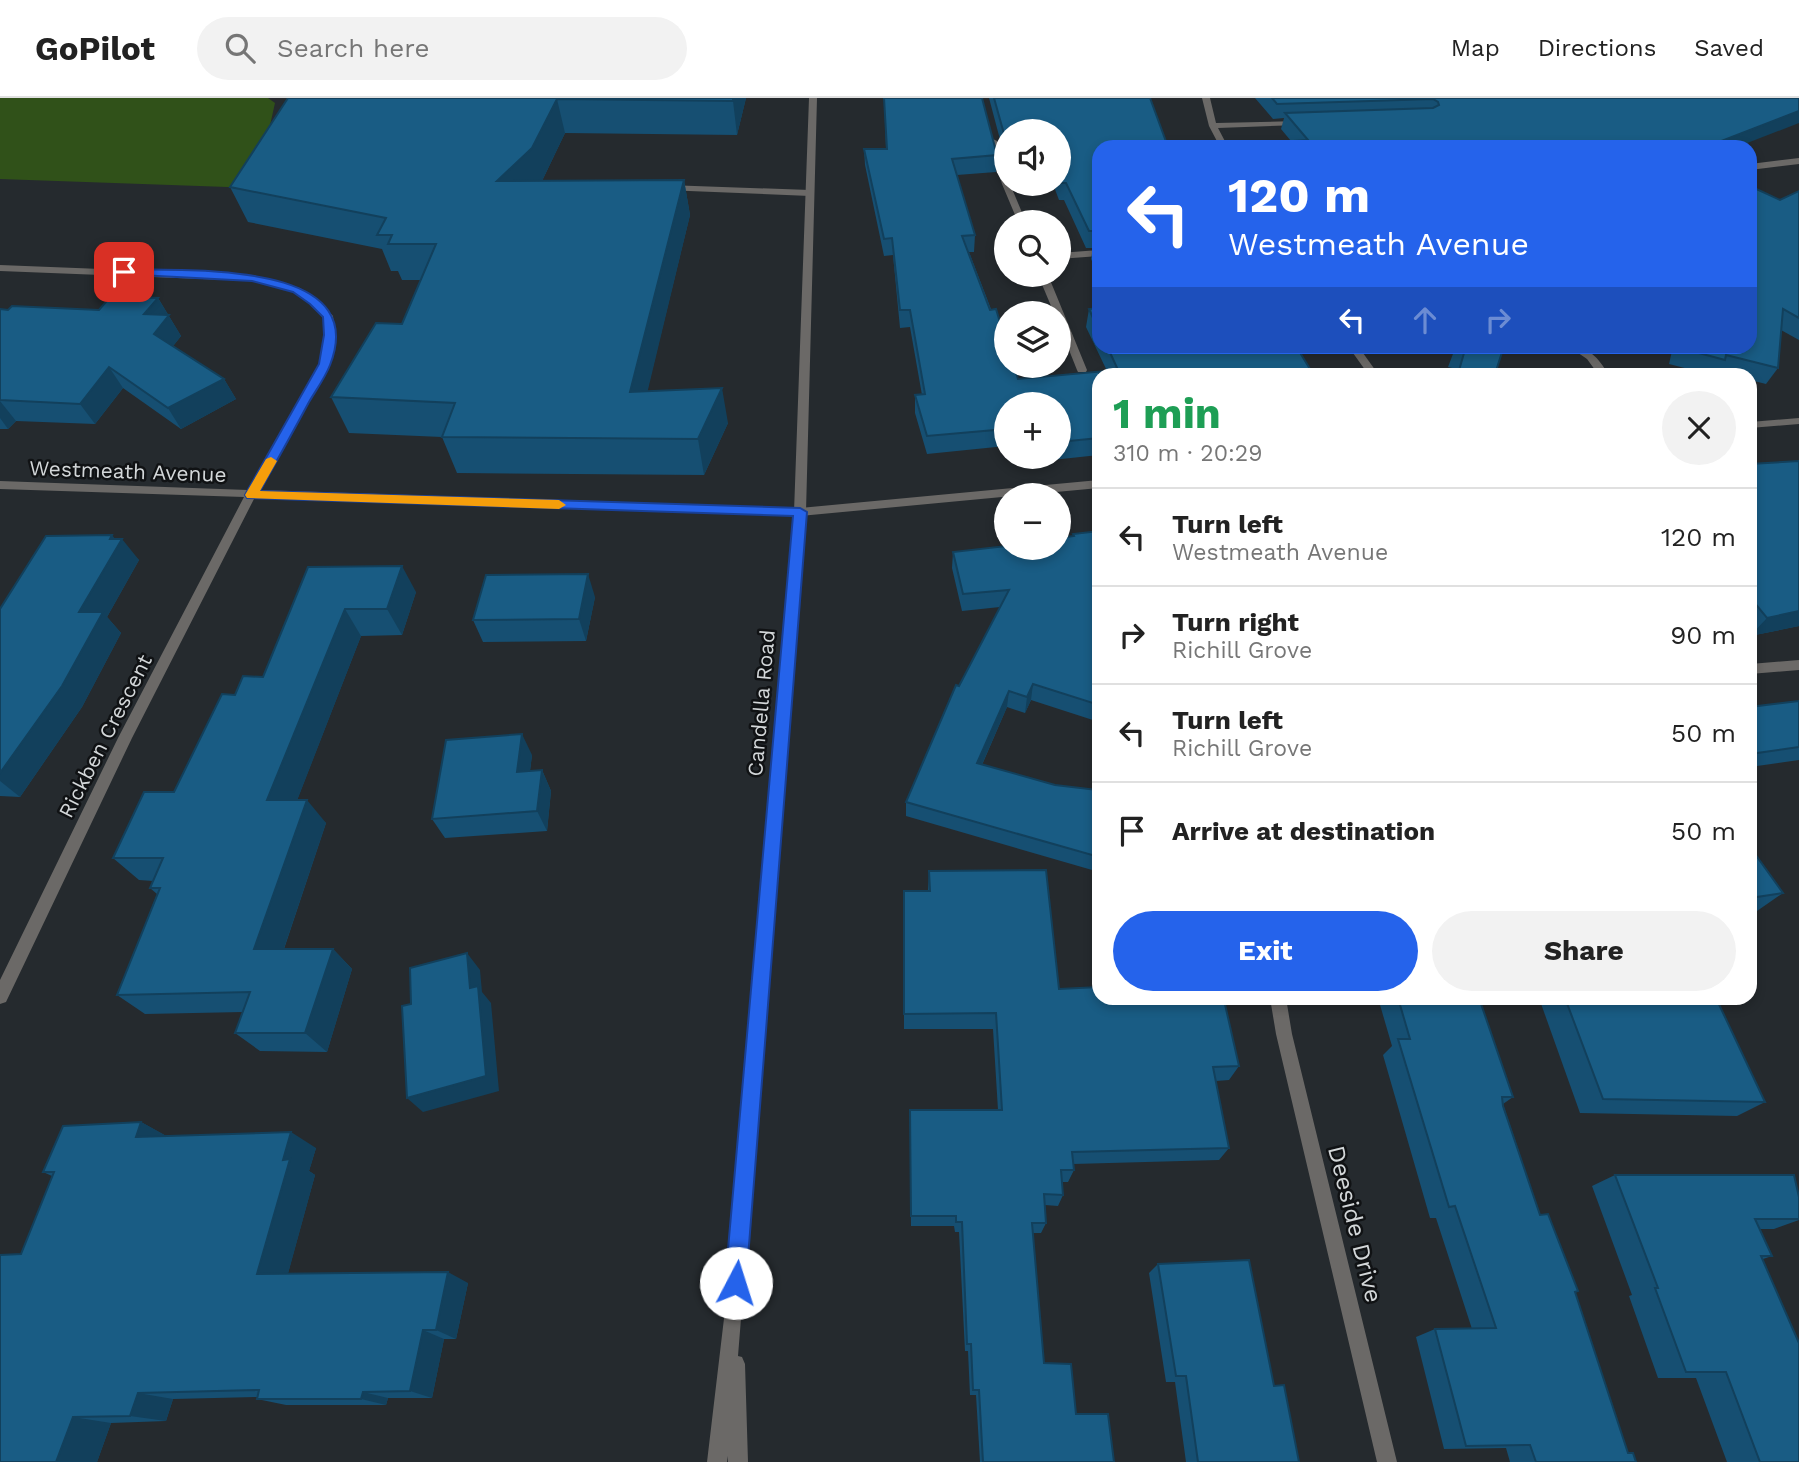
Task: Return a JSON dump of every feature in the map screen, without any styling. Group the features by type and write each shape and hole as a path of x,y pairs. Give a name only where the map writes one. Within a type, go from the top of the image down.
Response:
{"street":[{"name":"Candella Road","path":"717,1462 734,1310 800,512 813,98"},
{"path":"1206,98 1213,126 1220,140"},
{"path":"1213,126 1311,123"},
{"path":"989,125 994,142"},
{"path":"1757,166 1799,162"},
{"path":"654,188 810,193"},
{"path":"1071,255 1092,254"},
{"name":"Rickben Crescent","path":"0,268 253,278 297,290 314,301 328,316 330,335 324,364 251,495 125,738 0,997"},
{"path":"1048,287 1082,370"},
{"path":"1586,354 1599,368"},
{"path":"1757,424 1799,421"},
{"name":"Westmeath Avenue","path":"0,485 800,512 1092,485"},
{"path":"1757,669 1799,665"},
{"name":"Deeside Drive","path":"1279,1005 1387,1462"},
{"name":"Candella Road","path":"734,1310 738,1462"}],"green space":[{"path":"0,98 268,98 275,103 256,188 0,179"}],"building":[{"path":"288,98 733,98 733,101 557,99 532,148 497,181 684,180 630,392 722,388 698,439 442,437 455,403 331,397 376,323 402,324 436,244 388,244 392,235 377,235 386,218 230,187"},
{"path":"884,98 982,98 994,144 994,155 952,159 975,235 962,236 990,310 994,309 994,378 1071,378 1071,374 1092,372 1092,439 1071,441 1071,392 994,392 994,430 927,436 915,395 925,394 910,310 900,310 892,238 884,239 864,149 887,149"},
{"path":"994,98 1150,98 1165,140 1092,140 1092,231 1089,231 1071,193 1071,119 1000,119"},
{"path":"1272,98 1799,98 1799,111 1724,140 1308,140 1285,113 1433,108 1439,105 1433,99 1277,104"},
{"path":"1757,189 1780,200 1799,191 1799,318 1783,309 1778,368 1726,355 1725,360 1702,354 1757,354"},
{"path":"111,296 158,298 144,314 169,315 154,334 224,379 168,408 109,367 80,404 0,400 0,309 8,310 12,306 99,310"},
{"path":"1111,354 1301,354 1309,368 1117,368"},
{"path":"1464,354 1501,354 1497,368 1460,368"},
{"path":"1799,461 1799,611 1767,618 1757,606 1757,464"},
{"path":"1092,532 1092,703 1033,684 1027,697 1009,691 977,763 1055,785 1092,789 1092,855 906,802 956,685 959,686 1009,590 963,594 953,552 994,547 994,560 1071,560 1071,536 1073,534"},
{"path":"112,535 110,539 122,539 79,612 103,612 62,686 0,773 0,609 46,536"},
{"path":"402,566 387,609 345,609 267,800 307,800 254,949 333,949 305,1033 235,1033 250,992 117,995 160,888 150,888 163,858 113,858 144,792 174,792 222,694 235,695 243,676 263,677 308,567"},
{"path":"588,574 579,619 473,620 486,575"},
{"path":"1799,701 1799,747 1757,753 1757,706"},
{"path":"522,734 517,772 542,770 537,811 432,819 446,740"},
{"path":"1757,857 1783,893 1757,897"},
{"path":"1046,870 1059,989 1092,987 1092,1005 1225,1005 1239,1066 1213,1067 1229,1148 1072,1152 1074,1170 1061,1170 1063,1195 1044,1194 1046,1223 1032,1223 1044,1363 1071,1364 1076,1414 1108,1414 1114,1462 983,1462 979,1390 973,1390 971,1344 967,1344 962,1222 956,1222 956,1216 911,1216 910,1110 1002,1110 996,1013 904,1014 904,891 930,891 929,871"},
{"path":"467,953 470,988 478,986 486,1076 407,1098 402,1006 411,1004 410,968"},
{"path":"1400,1005 1481,1005 1513,1097 1502,1097 1503,1106 1540,1215 1548,1214 1578,1291 1575,1292 1628,1453 1633,1453 1636,1462 1536,1462 1530,1445 1466,1446 1435,1329 1496,1328 1455,1206 1449,1207 1398,1039 1410,1039"},
{"path":"1568,1005 1719,1005 1765,1102 1603,1099"},
{"path":"141,1122 136,1137 291,1132 283,1160 290,1159 257,1274 448,1272 436,1330 423,1330 410,1391 363,1392 361,1399 257,1399 259,1390 138,1393 130,1416 73,1417 56,1462 0,1462 0,1255 21,1254 54,1172 43,1172 63,1126"},
{"path":"1615,1175 1794,1175 1799,1197 1799,1219 1755,1219 1772,1256 1761,1256 1799,1343 1799,1462 1760,1462 1726,1372 1686,1372 1655,1288 1658,1288"},
{"path":"1249,1260 1274,1386 1284,1385 1299,1462 1198,1462 1186,1376 1176,1376 1158,1264"}],"slow traffic":[{"path":"271,461 251,495 559,505"}],"route":[{"path":"124,272 253,278 297,290 314,301 328,316 330,335 324,364 251,495 800,512 736,1283"}]}
